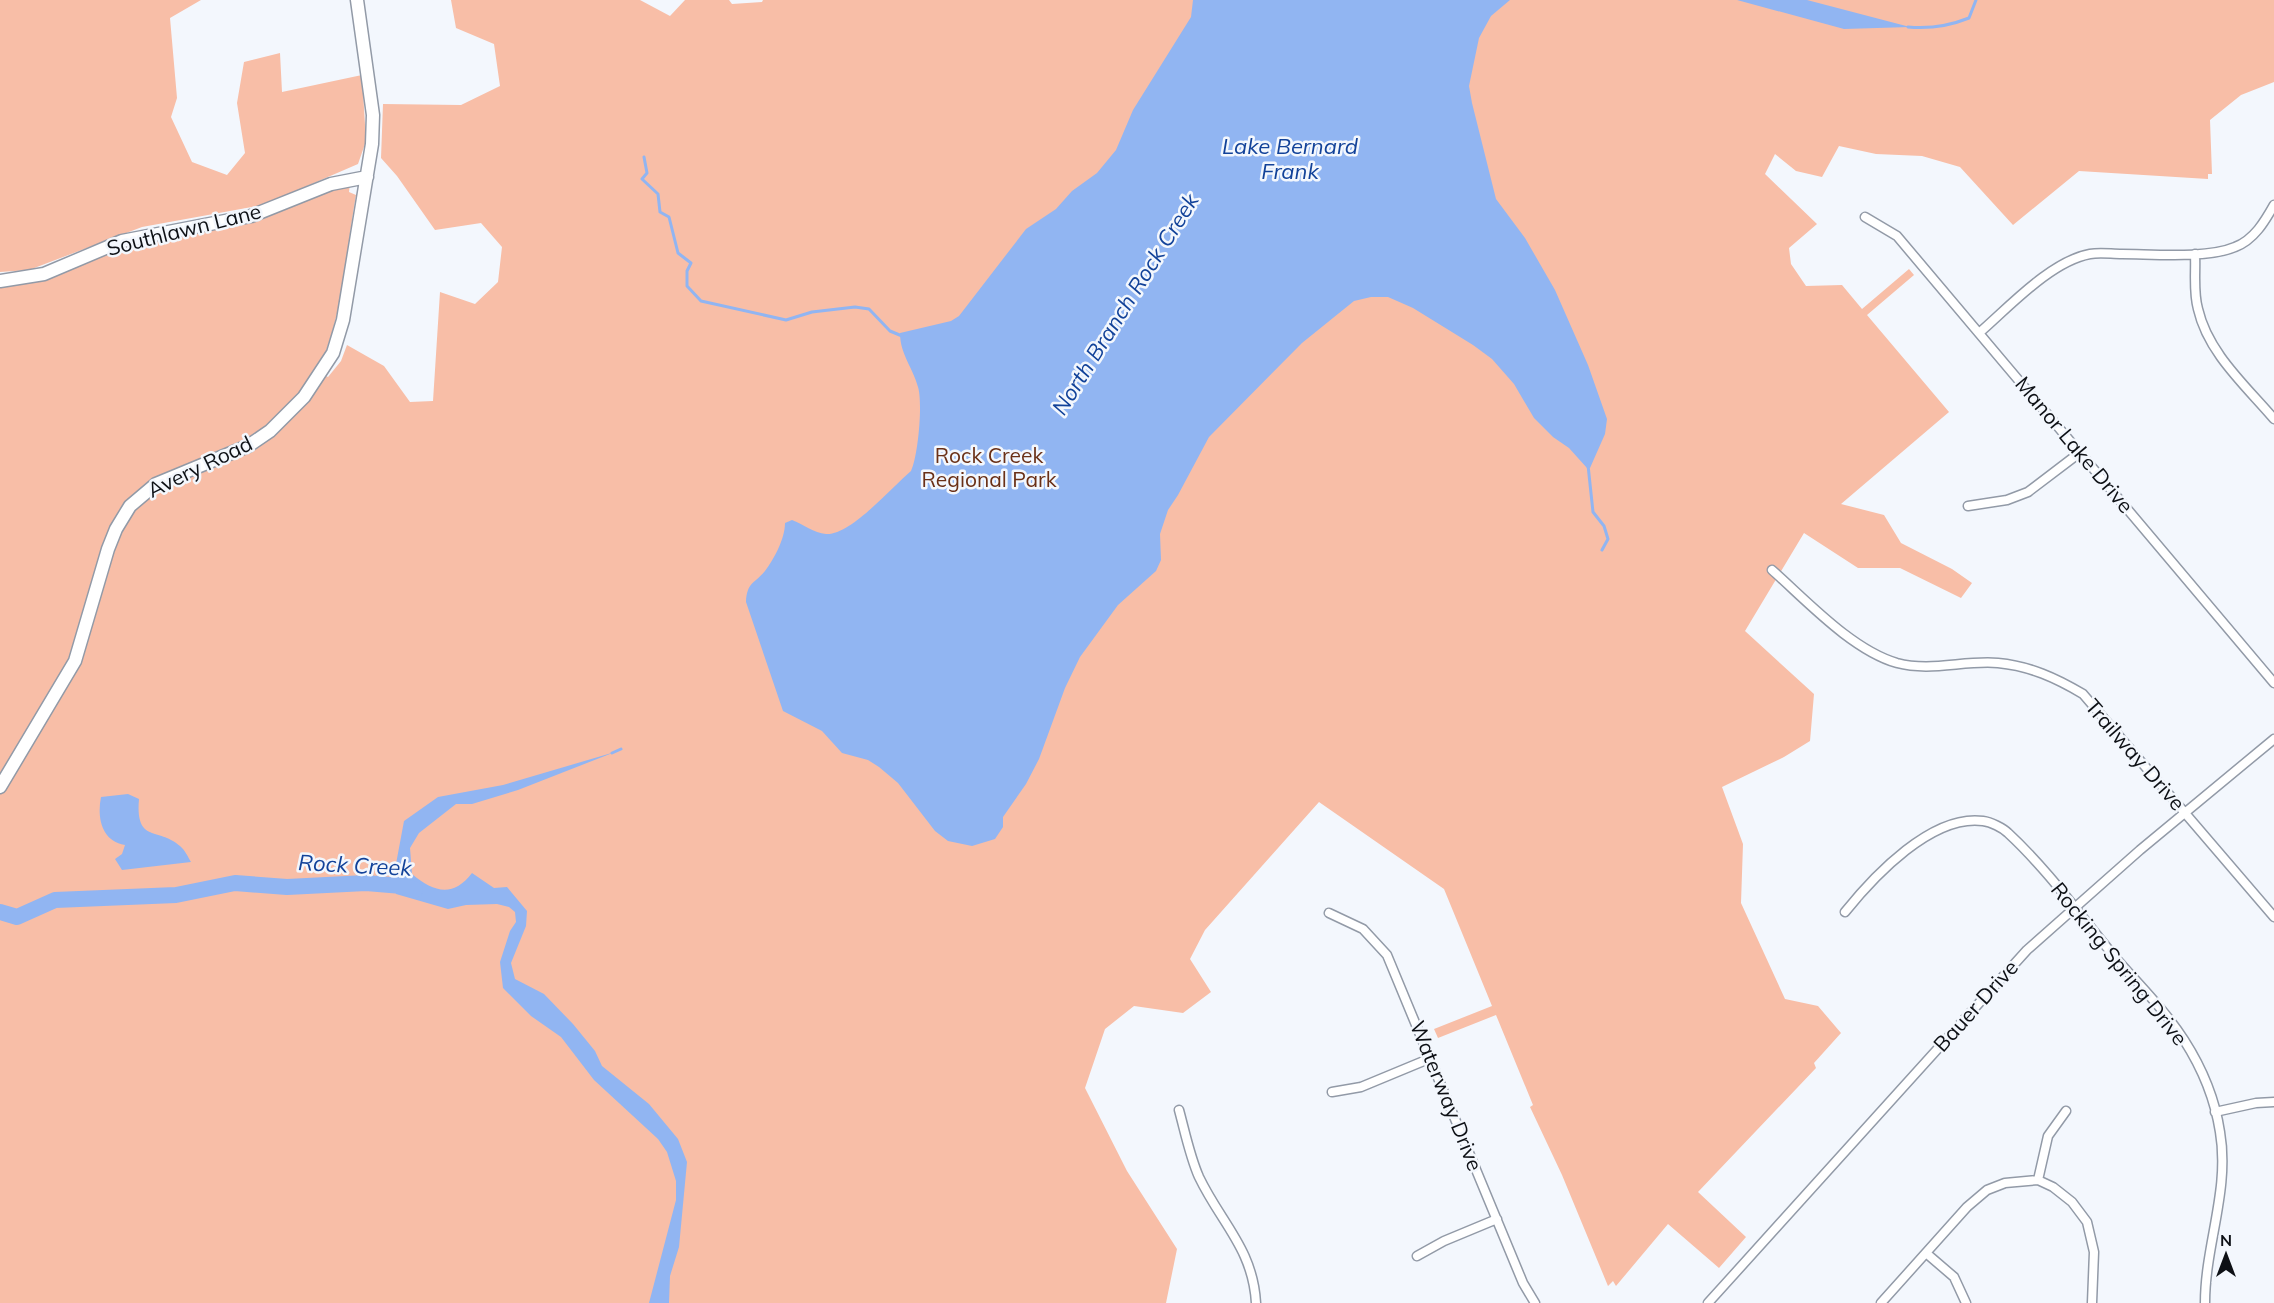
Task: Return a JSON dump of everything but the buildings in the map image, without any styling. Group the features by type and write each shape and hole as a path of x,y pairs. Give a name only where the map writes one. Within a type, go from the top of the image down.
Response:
{"street":[{"name":"Avery Road","path":"0,787 75,661 108,549 116,529 130,506 165,479 248,447 270,431 304,397 327,365 343,320 372,144 373,115 357,0"},
{"name":"Southlawn Lane","path":"0,281 44,274 122,241 251,216 331,184 367,177"},
{"path":"1979,333 2047,275 2071,260 2090,254 2195,254 2234,248 2249,239 2265,221 2274,204"},
{"name":"Manor Lake Drive","path":"1865,217 1897,236 2078,454 2274,683"},
{"path":"2195,254 2197,307 2205,333 2226,363 2273,417"},
{"path":"1968,506 2007,500 2028,492 2078,454"},
{"name":"Trailway Drive","path":"1772,570 1858,644 1897,663 1932,667 1996,663 2043,672 2062,681 2091,702 2274,917"},
{"name":"Bauer Drive","path":"1708,1303 2027,950 2140,850 2274,739"},
{"name":"Rocking Spring Drive","path":"1845,912 1867,885 1927,836 1944,826 1961,822 1985,821 2006,830 2183,1038 2208,1087 2220,1132 2222,1184 2208,1269 2205,1303"},
{"name":"Waterway Drive","path":"1329,913 1363,928 1387,955 1523,1283 1534,1303"},
{"path":"1332,1092 1361,1087 1431,1058"},
{"path":"2215,1112 2256,1103 2274,1102"},
{"path":"1179,1110 1198,1175 1243,1247 1250,1265 1256,1303"},
{"path":"2038,1180 2048,1136 2066,1111"},
{"path":"1881,1303 1966,1207 1987,1190 2005,1183 2038,1180 2053,1187 2072,1202 2087,1222 2094,1252 2092,1303"},
{"path":"1417,1257 1444,1240 1497,1219"},
{"path":"1926,1253 1954,1277 1966,1303"}],"green space":[{"path":"0,0 201,0 170,18 177,98 171,117 192,162 227,175 245,153 237,103 244,62 280,53 282,92 362,75 366,141 358,164 263,205 142,227 29,270 0,272"},
{"name":"Rock Creek Regional Park","path":"451,0 640,0 670,16 685,0 729,0 732,4 762,2 763,0 2274,0 2274,82 2241,95 2210,120 2212,174 2208,174 2208,179 2079,171 2013,225 1960,167 1922,156 1876,154 1839,146 1822,177 1796,171 1775,154 1765,174 1817,224 1789,248 1791,264 1806,286 1842,285 1862,309 1909,269 1914,275 1867,315 1949,412 1841,504 1884,515 1901,543 1952,569 1972,583 1961,598 1900,568 1858,568 1804,533 1745,631 1814,694 1810,741 1784,757 1722,787 1743,844 1741,903 1785,999 1818,1006 1841,1033 1814,1063 1816,1068 1698,1192 1746,1237 1719,1268 1668,1224 1616,1286 1613,1281 1608,1286 1562,1175 1530,1107 1533,1105 1496,1015 1438,1038 1434,1029 1492,1006 1444,889 1319,802 1205,930 1190,959 1211,992 1183,1013 1134,1006 1105,1029 1085,1088 1127,1171 1177,1249 1166,1303 0,1303 0,794 77,666 111,548 134,507 150,492 249,450 324,375 328,377 341,361 347,345 384,366 410,402 433,401 440,292 475,304 498,282 502,247 481,223 435,230 397,176 381,158 383,104 461,105 500,86 494,44 456,28"},
{"path":"350,183 349,192 356,195 341,292 327,348 313,376 293,401 269,423 242,442 126,503 71,657 0,777 0,284 129,243 192,231"}],"water":[{"name":"Lake Bernard Frank","path":"1193,0 1510,0 1491,16 1479,38 1469,86 1472,103 1496,199 1525,238 1555,290 1588,365 1607,419 1605,434 1590,468 1587,468 1569,448 1553,437 1534,418 1514,384 1492,359 1473,345 1413,308 1388,297 1371,297 1354,301 1302,343 1209,437 1168,510 1160,534 1161,560 1156,571 1118,605 1080,657 1065,688 1039,759 1026,784 1003,817 1003,827 995,839 972,846 948,841 935,831 898,783 879,767 868,760 842,753 822,731 783,711 746,602 748,591 775,555 783,536 785,523 792,520 822,533 836,533 858,519 911,471 918,442 919,395 916,380 902,348 900,333 951,321 959,316 1026,229 1056,209 1072,191 1097,173 1116,150 1133,110 1191,17"},
{"path":"1737,0 1807,0 1910,27 1844,29"},
{"path":"615,752 518,790 472,804 456,804 419,833 410,848 412,874 428,885 444,890 458,886 472,873 494,888 507,887 527,911 526,926 511,963 515,979 544,994 595,1051 602,1066 649,1104 678,1139 687,1162 679,1247 670,1276 669,1303 649,1303 676,1200 676,1181 667,1152 658,1139 594,1080 561,1037 531,1016 503,988 500,962 510,931 516,922 515,912 509,907 497,904 466,905 448,909 396,894 393,880 404,821 438,797 503,785"},
{"path":"128,794 139,799 141,823 145,829 172,840 180,846 191,862 122,870 115,859 122,854 125,845 111,839 102,827 100,805 101,797"}],"waterway":[{"name":"North Branch Rock Creek","path":"1908,27 1939,26 1969,18 1976,0"},
{"path":"644,157 647,173 642,179 658,194 660,212 669,217 678,253 691,263 687,271 687,286 701,301 786,320 812,312 855,307 869,309 890,331 902,336"},
{"path":"1588,465 1593,512 1604,526 1608,539 1602,550"},
{"name":"North Branch Rock Creek","path":"612,753 621,749"},
{"name":"Rock Creek","path":"0,912 17,917 55,900 176,895 235,883 287,887 366,883 402,886 415,890"}]}
